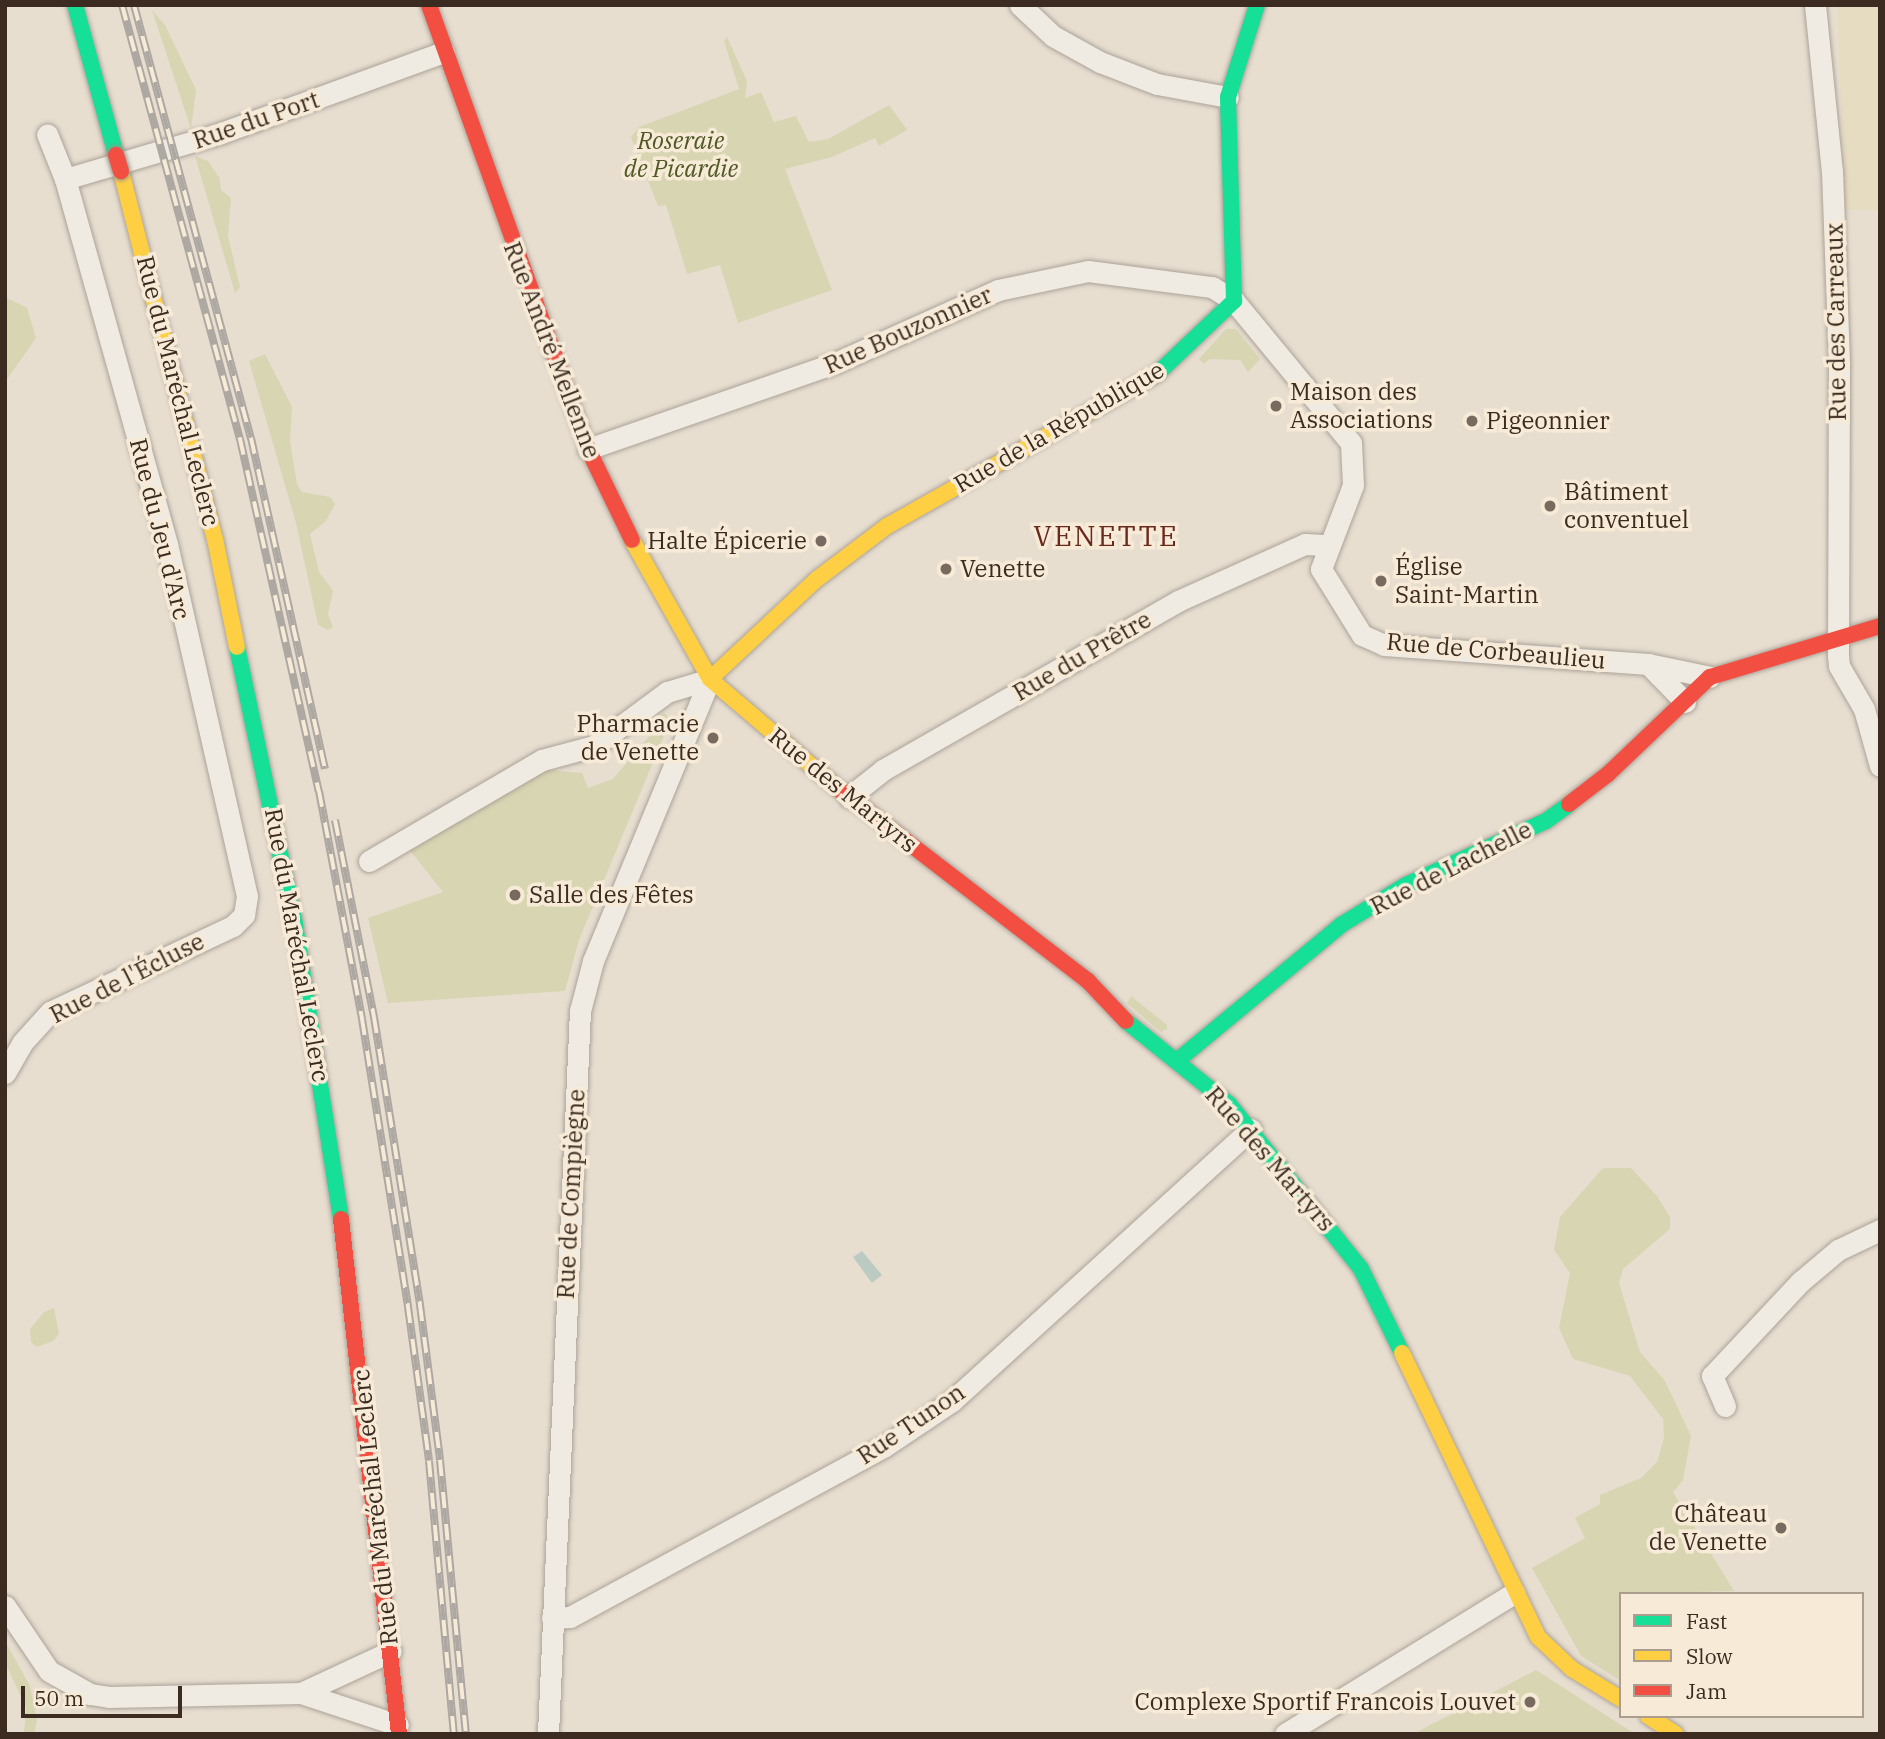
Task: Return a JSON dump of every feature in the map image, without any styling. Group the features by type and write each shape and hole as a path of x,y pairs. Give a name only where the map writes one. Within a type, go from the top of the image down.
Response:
{"street":[{"name":"Rue du Maréchal Leclerc","path":"75,5 215,539 295,925 349,1272 399,1729"},
{"name":"Rue André Mellenne","path":"429,5 588,449 645,566 710,679"},
{"path":"1020,5 1053,36 1100,62 1157,84 1228,97"},
{"path":"1234,302 1228,97 1256,5"},
{"name":"Rue des Carreaux","path":"1815,5 1833,199 1839,365 1839,666 1864,709 1880,766"},
{"name":"Rue du Port","path":"65,179 221,133 444,52"},
{"name":"Rue du Jeu d'Arc","path":"47,134 65,179 167,544 247,896 244,915 233,926"},
{"name":"Rue Bouzonnier","path":"588,449 835,363 969,300 1069,272 1212,287 1234,302"},
{"name":"Rue de Corbeaulieu","path":"1234,302 1351,443 1353,485 1327,545 1321,569 1325,581 1362,635 1384,645 1648,664 1715,675 1880,626"},
{"name":"Rue de la République","path":"710,679 817,579 887,526 1146,382 1183,354 1234,302"},
{"name":"Rue du Prêtre","path":"849,797 883,770 1178,601 1305,544 1327,545"},
{"path":"1648,664 1685,702"},
{"name":"Rue de Lachelle","path":"1178,1060 1342,925 1406,885 1546,821 1608,774 1715,675"},
{"path":"369,862 542,760 594,746 667,692 710,679"},
{"name":"Rue des Martyrs","path":"710,679 849,797 1088,981 1112,1009 1178,1060 1251,1129 1361,1269 1441,1431 1514,1593 1538,1637 1572,1669 1619,1698"},
{"name":"Rue de Compiègne","path":"548,1734 580,1011 593,961 710,679"},
{"name":"Rue de l'Écluse","path":"5,1073 22,1043 50,1012 233,926"},
{"name":"Rue Tunon","path":"552,1618 582,1611 885,1446 952,1401 1251,1129"},
{"path":"1726,1406 1712,1377 1800,1282 1838,1250 1880,1230"},
{"path":"1285,1734 1514,1593"},
{"path":"5,1606 49,1671 90,1694 301,1693 399,1729"},
{"path":"301,1693 391,1651"},
{"path":"339,1675 342,1707"},
{"path":"1651,1718 1676,1734"}],"shaded area":[{"path":"1837,5 1880,5 1880,210 1845,210"},
{"path":"862,1251 882,1275 872,1283 853,1257"}],"green space":[{"path":"152,10 165,25 196,90 191,129"},
{"name":"Roseraie de Picardie","path":"727,37 747,81 745,98 761,92 774,122 796,116 809,142 828,139 889,105 907,130 879,146 875,138 832,157 785,169 832,290 738,323 720,265 687,274 666,205 658,206 631,137 639,127 739,89 724,41"},
{"path":"195,156 208,161 220,179 221,190 231,198 228,236 240,287 235,293"},
{"path":"5,297 27,308 36,338 5,382"},
{"path":"1226,329 1236,329 1260,359 1248,372 1240,360 1210,359 1204,364 1199,359"},
{"path":"265,354 292,407 290,442 297,484 302,492 330,497 335,504 326,521 310,534 319,572 333,591 328,614 333,627 327,630 318,625 296,523 249,361"},
{"path":"664,713 671,719 579,940 565,991 388,1003 368,918 443,892 408,848 395,851 548,770 582,773 588,788 613,779 652,733 646,728"},
{"path":"1131,996 1167,1025 1167,1029 1161,1032 1127,1003"},
{"path":"1603,1168 1631,1168 1657,1196 1670,1217 1670,1229 1623,1269 1619,1283 1640,1352 1665,1381 1691,1436 1683,1480 1673,1492 1734,1591 1619,1592 1619,1680 1581,1656 1532,1568 1585,1538 1575,1518 1600,1504 1600,1495 1641,1478 1657,1462 1664,1438 1663,1419 1630,1376 1573,1359 1559,1328 1570,1273 1554,1250 1560,1217"},
{"path":"54,1308 59,1334 53,1341 37,1347 31,1342 30,1329 44,1312"},
{"path":"5,1641 30,1686 37,1721 34,1734 24,1734 26,1708 5,1662"},
{"name":"Complexe Sportif Francois Louvet","path":"1536,1670 1635,1734 1413,1734"}],"railway":[{"path":"122,5 240,439 319,791 362,1019 408,1307 429,1461 454,1734"},
{"path":"134,5 251,438 325,769"},
{"path":"335,820 374,1017 420,1305 440,1460 466,1734"}],"traffic: fast":[{"path":"75,5 116,155"},
{"path":"1158,373 1234,301 1228,97 1257,5"},
{"path":"237,647 295,925 341,1219"},
{"path":"1178,1060 1341,925 1406,885 1546,821 1569,804"},
{"path":"1126,1021 1229,1104 1361,1269 1402,1353"}],"traffic: slow":[{"path":"121,171 215,539 237,647"},
{"path":"710,679 817,579 887,526 1158,373"},
{"path":"632,540 710,679 840,790"},
{"path":"1402,1353 1538,1637 1572,1669 1619,1698"},
{"path":"1651,1718 1676,1734"}],"traffic: jam":[{"path":"429,5 588,449 632,540"},
{"path":"116,155 121,171"},
{"path":"1569,804 1608,774 1710,677 1880,626"},
{"path":"840,790 1088,981 1126,1021"},
{"path":"341,1219 399,1734"}],"place":[{"name":"Maison des Associations","path":"1276,406"},
{"name":"Pigeonnier","path":"1472,421"},
{"name":"Bâtiment conventuel","path":"1550,506"},
{"name":"Halte Épicerie","path":"821,541"},
{"name":"Venette","path":"946,569"},
{"name":"Église Saint-Martin","path":"1381,581"},
{"name":"Pharmacie de Venette","path":"713,738"},
{"name":"Salle des Fêtes","path":"515,895"},
{"name":"Château de Venette","path":"1781,1528"},
{"name":"Complexe Sportif Francois Louvet","path":"1530,1702"}],"district":[{"name":"VENETTE","path":"1106,536"}]}
